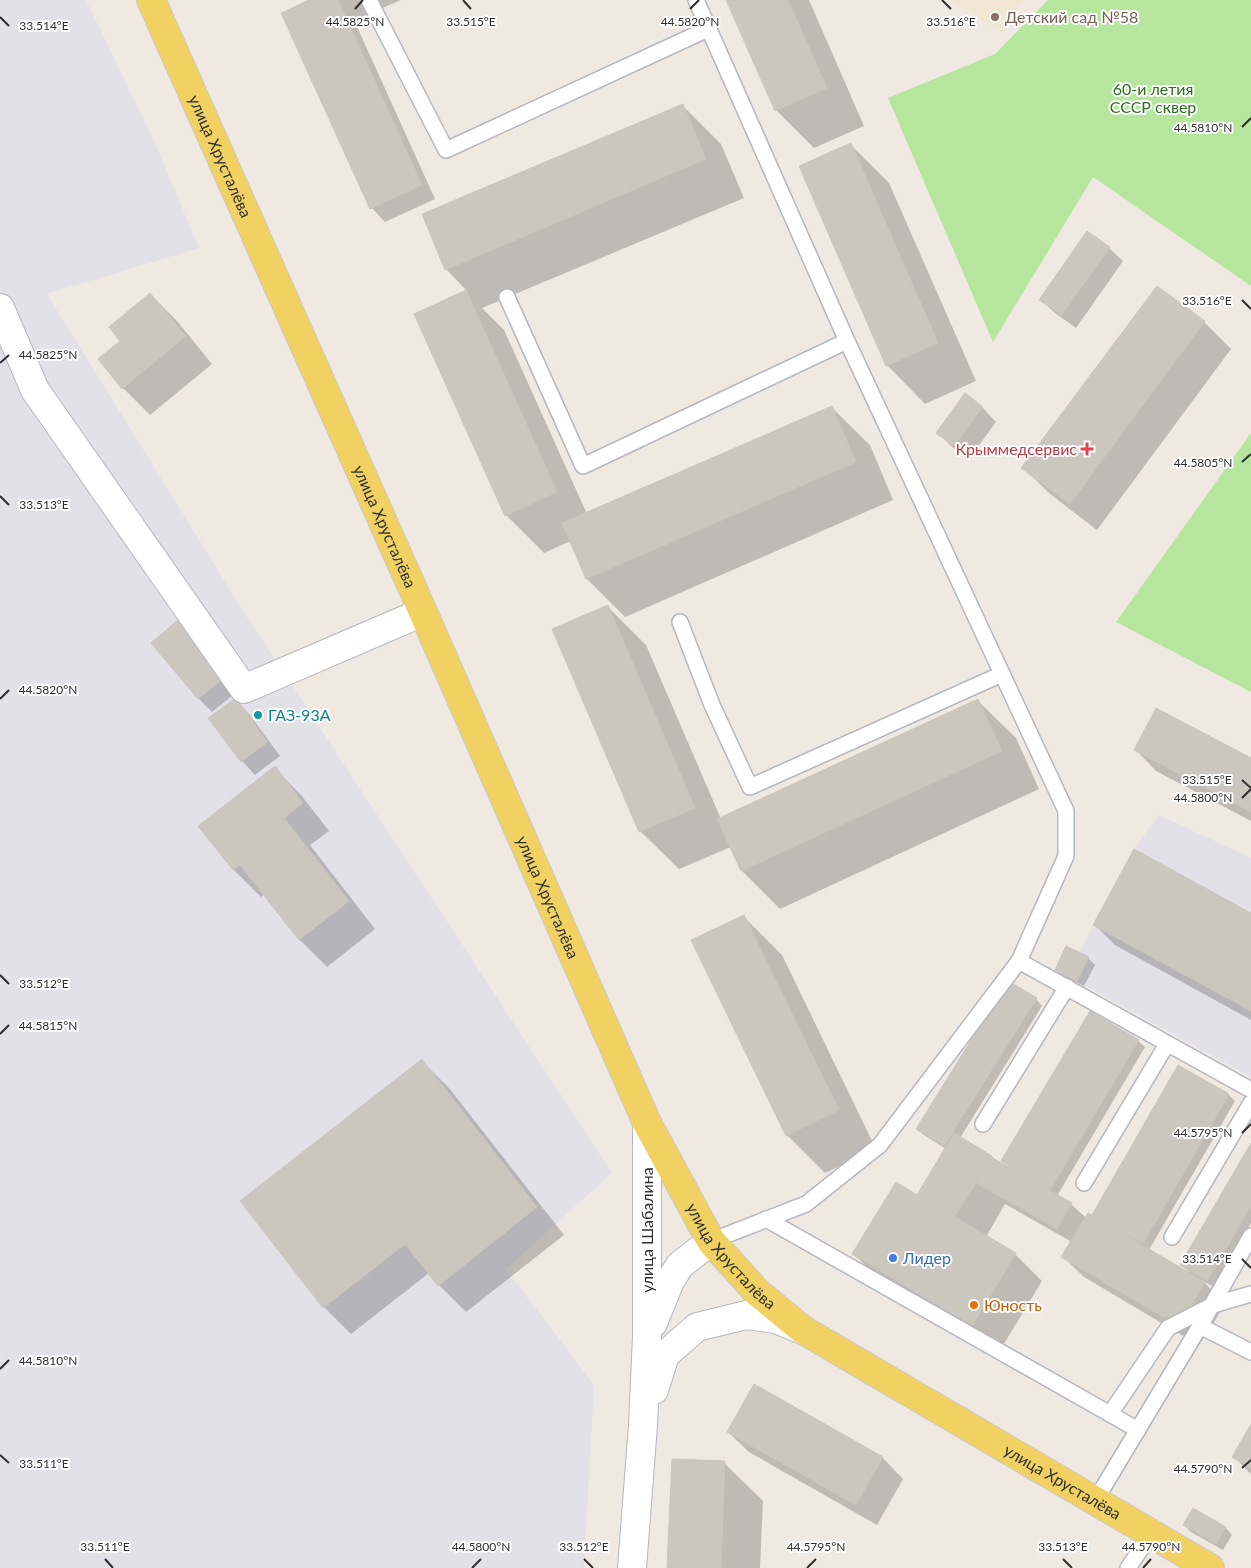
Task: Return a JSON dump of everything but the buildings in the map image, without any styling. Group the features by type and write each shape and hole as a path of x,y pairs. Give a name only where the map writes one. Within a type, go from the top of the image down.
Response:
{"main road":[{"name":"улица Хрусталёва","path":"151,0 423,612 647,1123 711,1241 757,1292 803,1330 1210,1568"},
{"path":"0,308 35,390 244,689 423,612"},
{"name":"улица Шабалина","path":"632,1568 643,1425 647,1336 647,1123"},
{"name":"улица Шабалина","path":"647,1336 670,1282 680,1265 711,1241"},
{"name":"улица Шабалина","path":"643,1425 665,1355 696,1327 746,1315 776,1319 803,1330"}],"lane":[{"path":"369,0 446,150 708,29"},
{"path":"696,0 847,342 1066,811 1066,856 1019,961 880,1145 806,1204 711,1241"},
{"path":"507,297 583,466 847,342"},
{"path":"680,622 712,705 750,787 1002,674"},
{"path":"1019,961 1251,1090"},
{"path":"982,1124 1067,987"},
{"path":"1084,1183 1167,1044"},
{"path":"1172,1237 1251,1104"},
{"path":"766,1219 1138,1430"},
{"path":"1095,1501 1200,1326 1251,1236"},
{"path":"1110,1414 1168,1328 1212,1305 1251,1294"},
{"path":"1200,1326 1251,1352"},
{"path":"1128,1568 1151,1534"}],"shaded area":[{"path":"0,0 86,0 154,141 199,248 47,294 240,606 612,1173 506,1269 594,1385 584,1568 0,1568"},
{"name":"Детский сад №58","path":"950,0 1025,0 1002,33"},
{"path":"1159,815 1251,858 1251,1077 1077,981 1089,957 1079,953 1134,849"}],"green space":[{"name":"60-и летия СССР сквер","path":"1048,0 1251,0 1251,286 1093,177 993,342 888,98 995,54"},
{"path":"1251,433 1251,692 1116,622"}],"place":[{"name":"Детский сад №58","path":"995,17"},
{"name":"Крыммедсервис","path":"1087,449"},
{"name":"ГАЗ-93А","path":"258,715"},
{"name":"Лидер","path":"893,1258"},
{"name":"Юность","path":"974,1305"}]}
